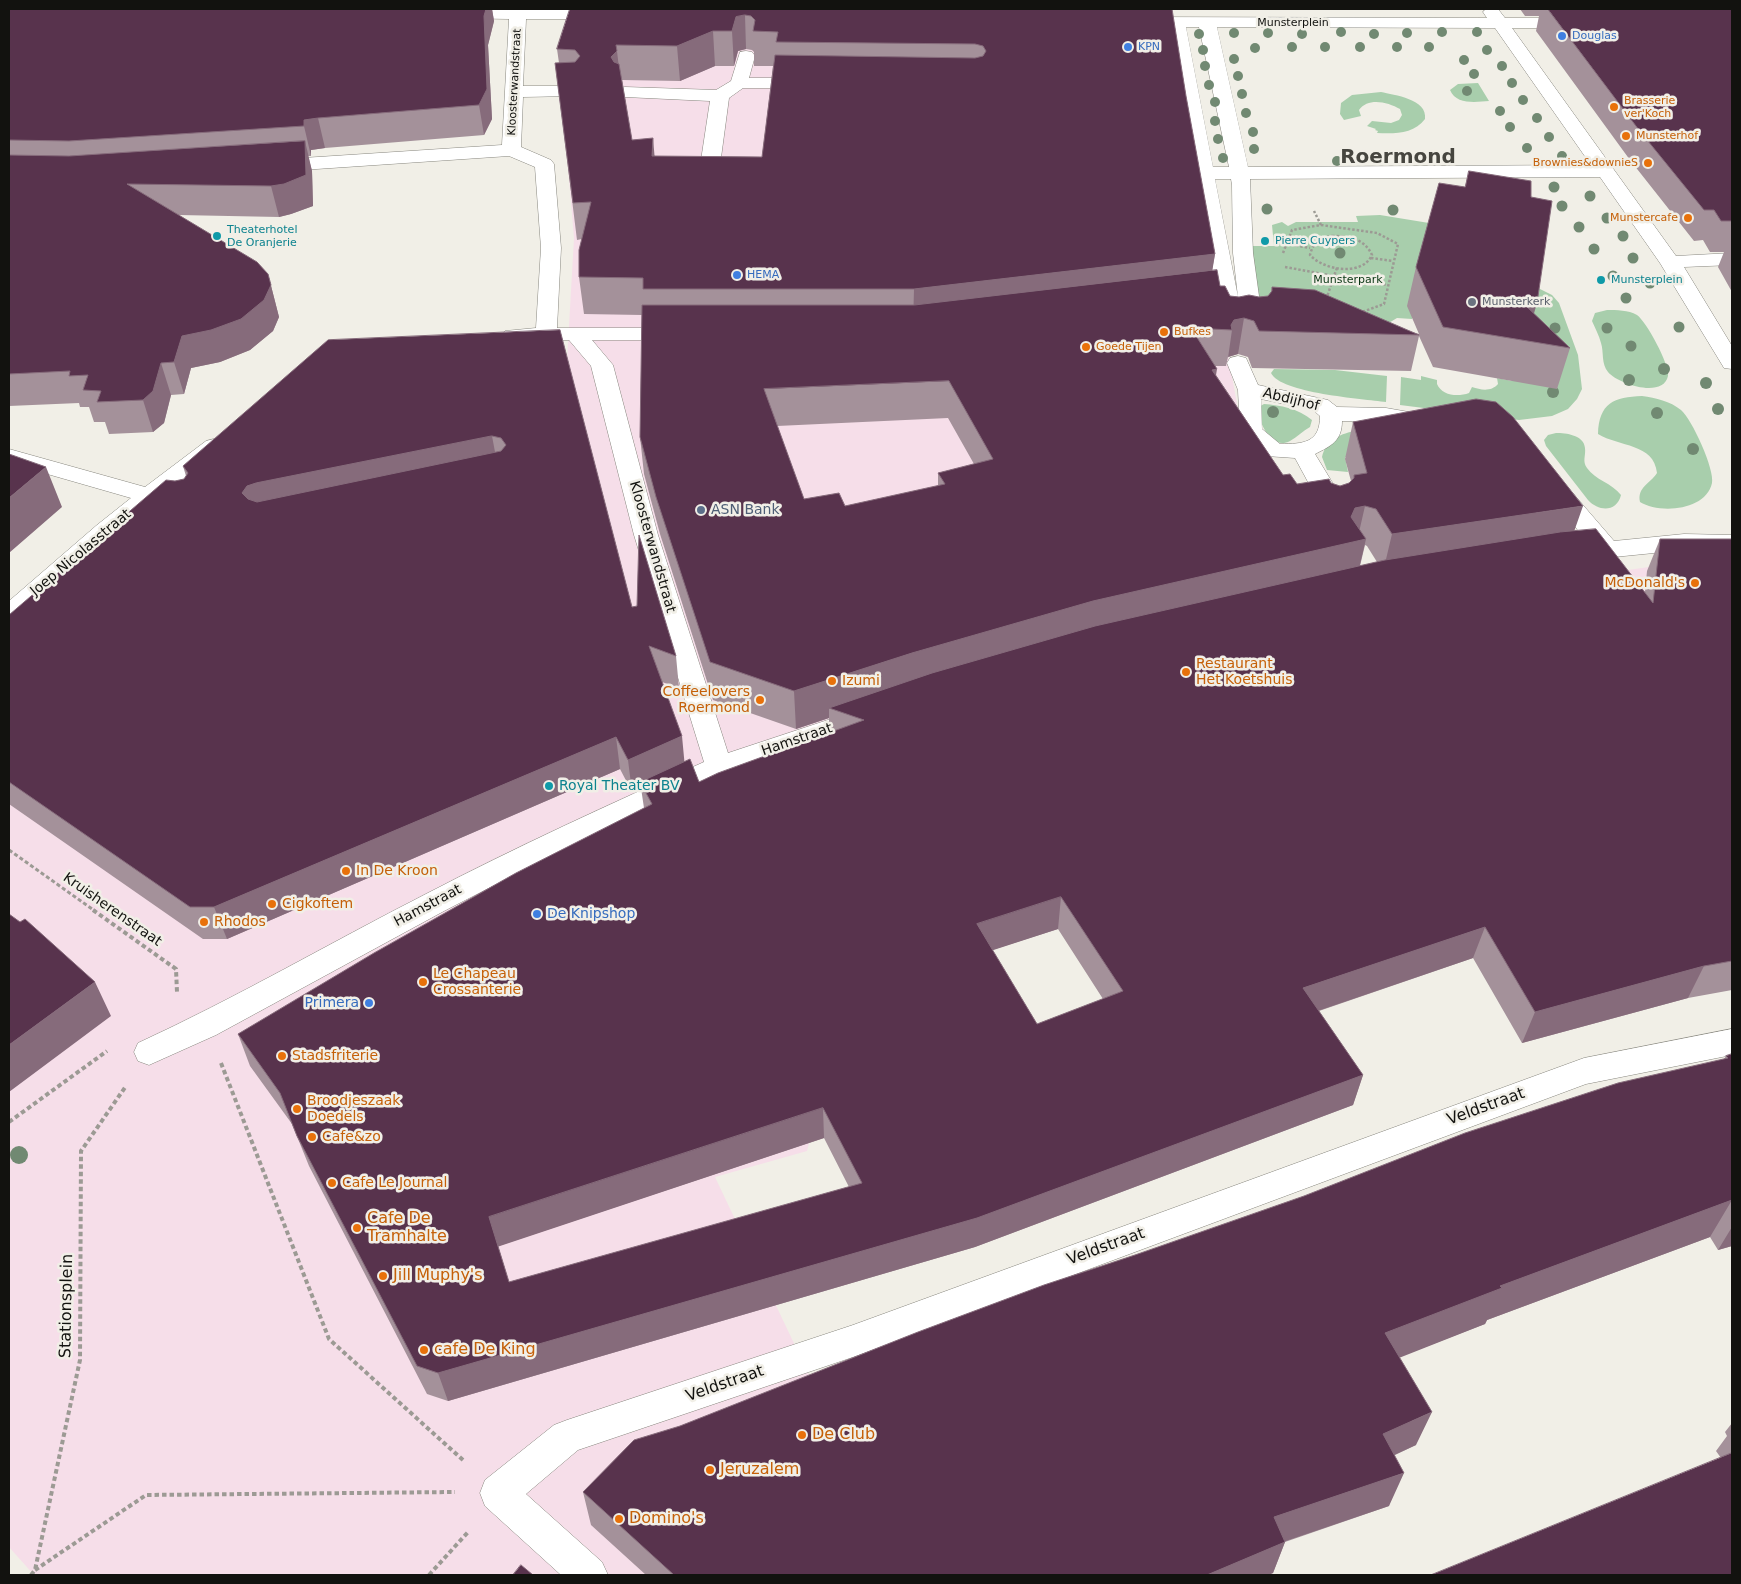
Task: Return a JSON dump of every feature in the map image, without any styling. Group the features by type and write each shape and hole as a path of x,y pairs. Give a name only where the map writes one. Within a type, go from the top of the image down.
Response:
{"street":[{"name":"Kloosterwandstraat","path":"511,150 518,12"},
{"path":"444,13 625,14"},
{"path":"1495,16 1670,262 1732,363"},
{"name":"Munsterplein","path":"1118,22 1207,23 1495,16 1597,23"},
{"path":"1176,23 1206,173 1238,298 1243,326"},
{"path":"1207,23 1242,185 1243,253 1238,298"},
{"path":"739,82 746,56"},
{"path":"625,92 720,96 739,82 826,83"},
{"path":"514,92 573,91"},
{"path":"708,180 720,96"},
{"path":"253,167 511,150 544,164 551,248 546,334"},
{"path":"1206,173 1606,171"},
{"path":"1670,262 1732,259"},
{"path":"1208,298 1238,298"},
{"path":"498,337 546,334 705,334"},
{"name":"Kloosterwandstraat","path":"576,335 602,365 646,535 719,766"},
{"name":"Abdijhof","path":"1238,363 1249,390 1251,431 1274,451 1302,451 1326,439 1331,428 1331,414"},
{"name":"Abdijhof","path":"1249,390 1320,405 1331,414 1386,415 1441,424"},
{"name":"Joep Nicolasstraat","path":"9,615 105,530 234,430"},
{"path":"1302,451 1320,482 1332,514"},
{"path":"9,456 186,505"},
{"path":"1544,475 1608,550"},
{"path":"1549,555 1684,542 1732,543"},
{"name":"Hamstraat","path":"149,1052 205,1026 434,903 564,837 719,766 885,710"},
{"name":"Veldstraat","path":"498,1493 567,1437 853,1341 1584,1072 1732,1042"},
{"path":"498,1493 589,1575"}],"path":[{"path":"1314,211 1321,225"},
{"path":"1280,260 1292,230 1321,225 1378,233 1398,244 1384,304 1364,312 1356,311"},
{"path":"1347,237 1349,229"},
{"path":"1332,236 1347,237 1368,246 1372,255 1370,262 1363,267 1351,270 1317,263 1310,255 1310,248 1318,238 1332,236"},
{"path":"1287,244 1310,248"},
{"path":"1371,258 1393,261"},
{"path":"1278,266 1388,285"},
{"path":"1327,298 1338,268"},
{"name":"Kruisherenstraat","path":"9,850 176,969 178,994"},
{"path":"205,1026 229,1080 329,1339 498,1493"},
{"path":"9,1122 110,1049"},
{"name":"Stationsplein","path":"31,1575 35,1570 80,1360 81,1150 149,1052"},
{"path":"35,1570 146,1495 498,1493"},
{"path":"430,1575 490,1507 498,1493"}],"shaded area":[{"path":"552,9 1165,9 1243,437 1358,617 1529,584 1649,567 1732,569 1383,829 885,982 817,1115 807,1151 715,1177 904,1575 34,1575 9,1547 9,657 567,361 574,238 565,132 559,98 576,30"}],"green space":[{"path":"1478,83 1489,101 1473,102 1462,100 1453,95 1450,90 1458,84"},
{"path":"1381,92 1416,102 1425,112 1425,119 1415,128 1403,132 1377,133 1376,129 1367,126 1372,121 1391,123 1399,120 1402,115 1400,109 1390,104 1373,102 1368,103 1359,110 1361,116 1344,120 1340,114 1341,103 1352,95"},
{"name":"Munsterpark","path":"1380,215 1429,223 1412,319 1397,318 1387,324 1264,323 1249,246 1274,246 1272,225 1282,222 1288,226 1296,222 1358,222 1356,216"},
{"path":"1534,286 1552,295 1559,303 1578,355 1582,389 1577,399 1568,409 1552,416 1519,420 1400,405 1401,377 1421,380 1421,376 1437,380 1439,388 1446,393 1455,395 1469,393 1472,387 1489,389 1495,387 1498,384 1497,378 1512,381"},
{"path":"1607,310 1630,312 1641,319 1657,344 1668,370 1668,376 1664,383 1658,387 1640,387 1621,381 1608,372 1604,365 1600,340 1592,321 1595,313"},
{"path":"1274,369 1335,370 1387,376 1386,402 1323,394 1290,386 1278,380 1271,373"},
{"path":"1642,396 1663,400 1681,410 1691,423 1702,445 1710,467 1712,483 1708,492 1692,504 1670,509 1648,506 1640,502 1642,489 1657,473 1654,463 1643,451 1598,434 1601,415 1610,404 1623,398"},
{"path":"1264,404 1295,410 1307,416 1312,420 1310,427 1290,441 1277,442 1267,434 1260,420 1257,408"},
{"path":"1354,431 1347,457 1345,457 1348,472 1327,470 1322,457 1326,446 1343,434"},
{"path":"1556,433 1569,434 1581,440 1585,448 1584,461 1587,468 1594,476 1613,487 1621,495 1616,505 1602,508 1597,507 1588,500 1546,446 1544,440 1548,435"}],"building":[{"path":"9,9 486,9 484,16 487,89 479,105 318,118 304,120 304,126 69,141 9,140"},
{"path":"570,9 1172,9 1215,254 914,289 643,289 643,278 579,277 579,250 591,202 573,203 555,63 575,62 580,56 575,50 557,49","holes":["751,16 755,20 753,31 778,32 776,42 975,44 983,46 986,51 983,56 975,58 775,55 762,157 652,156 653,138 632,140 619,64 614,62 611,57 617,51 616,45 677,46 713,31 732,31 736,17"]},
{"path":"1548,9 1732,9 1732,221 1721,221 1714,210 1704,210 1639,130"},
{"path":"305,141 306,175 284,184 271,186 127,184 257,262 268,274 271,285 264,300 241,319 211,330 182,336 174,362 161,363 153,391 143,400 97,402 101,391 83,390 88,375 69,376 70,371 9,374 9,155 69,156"},
{"path":"1469,171 1531,181 1531,197 1552,201 1537,303 1525,305 1570,348 1443,327 1416,267 1439,183 1465,187"},
{"path":"1217,270 1220,286 1225,286 1230,296 1268,296 1272,291 1272,287 1315,290 1419,335 1259,331 1254,321 1244,318 1234,320 1231,325 1232,330 1191,328 1217,369 1212,370 1283,475 1290,474 1297,484 1329,479 1331,483 1340,486 1349,483 1354,478 1354,475 1367,473 1353,422 1476,399 1496,402 1513,417 1583,506 1392,534 1376,509 1365,506 1355,508 1351,517 1366,539 1093,601 912,653 794,691 710,662 656,497 640,437 642,305 914,305","holes":["949,381 993,459 938,473 945,484 845,506 839,493 804,499 764,389"]},
{"path":"560,330 632,607 637,606 639,535 676,656 649,646 682,736 628,760 616,737 214,907 190,907 9,782 9,615 166,480 184,479 188,473 183,466 328,340","holes":["492,436 501,438 506,445 501,451 257,502 248,499 242,493 247,486 256,483"]},
{"path":"9,454 46,467 9,498"},
{"path":"1596,529 1653,603 1660,539 1732,539 1732,961 1704,966 1535,1012 1485,927 1303,988 1363,1075 977,1218 438,1373 417,1366 297,1136 280,1093 238,1034 374,953 516,873 652,804 640,782 690,759 699,782 718,773 864,720 829,708 932,673 1095,626 1385,560 1560,532","holes":["1061,897 1123,991 1037,1024 977,924","823,1108 862,1183 509,1282 489,1217"]},
{"path":"9,914 20,922 25,919 95,982 9,1045"},
{"path":"1732,1054 1732,1200 1500,1286 1502,1288 1385,1333 1432,1412 1383,1434 1404,1473 1274,1517 1285,1542 1207,1575 674,1575 583,1492 634,1440 680,1426 918,1332 1044,1285 1304,1196 1465,1133 1618,1083 1728,1058 1726,1056"},
{"path":"1732,1453 1732,1575 1431,1575"},
{"path":"521,1565 533,1575 513,1575"}],"place":[{"name":"Douglas","path":"1562,36"},
{"name":"KPN","path":"1128,47"},
{"name":"Brasserie ver'Koch","path":"1614,107"},
{"name":"Munsterhof","path":"1626,136"},
{"name":"Brownies&downieS","path":"1648,163"},
{"name":"Munstercafe","path":"1688,218"},
{"name":"Theaterhotel De Oranjerie","path":"217,236"},
{"name":"Pierre Cuypers","path":"1265,241"},
{"name":"HEMA","path":"737,275"},
{"name":"Munsterplein","path":"1601,280"},
{"name":"Munsterkerk","path":"1472,302"},
{"name":"Bufkes","path":"1164,332"},
{"name":"Goede Tijen","path":"1086,347"},
{"name":"ASN Bank","path":"701,510"},
{"name":"McDonald's","path":"1695,583"},
{"name":"Restaurant Het Koetshuis","path":"1186,672"},
{"name":"Izumi","path":"832,681"},
{"name":"Coffeelovers Roermond","path":"760,700"},
{"name":"Royal Theater BV","path":"549,786"},
{"name":"In De Kroon","path":"346,871"},
{"name":"Cigkoftem","path":"272,904"},
{"name":"De Knipshop","path":"537,914"},
{"name":"Rhodos","path":"204,922"},
{"name":"Le Chapeau Crossanterie","path":"423,982"},
{"name":"Primera","path":"369,1003"},
{"name":"Stadsfriterie","path":"282,1056"},
{"name":"Broodjeszaak Doedels","path":"297,1109"},
{"name":"Cafe&zo","path":"312,1137"},
{"name":"Cafe Le Journal","path":"332,1183"},
{"name":"Cafe De Tramhalte","path":"357,1228"},
{"name":"Jill Muphy's","path":"383,1276"},
{"name":"cafe De King","path":"424,1350"},
{"name":"De Club","path":"802,1435"},
{"name":"Jeruzalem","path":"710,1470"},
{"name":"Domino's","path":"619,1519"}],"district":[{"name":"Roermond","path":"1398,158"}]}
